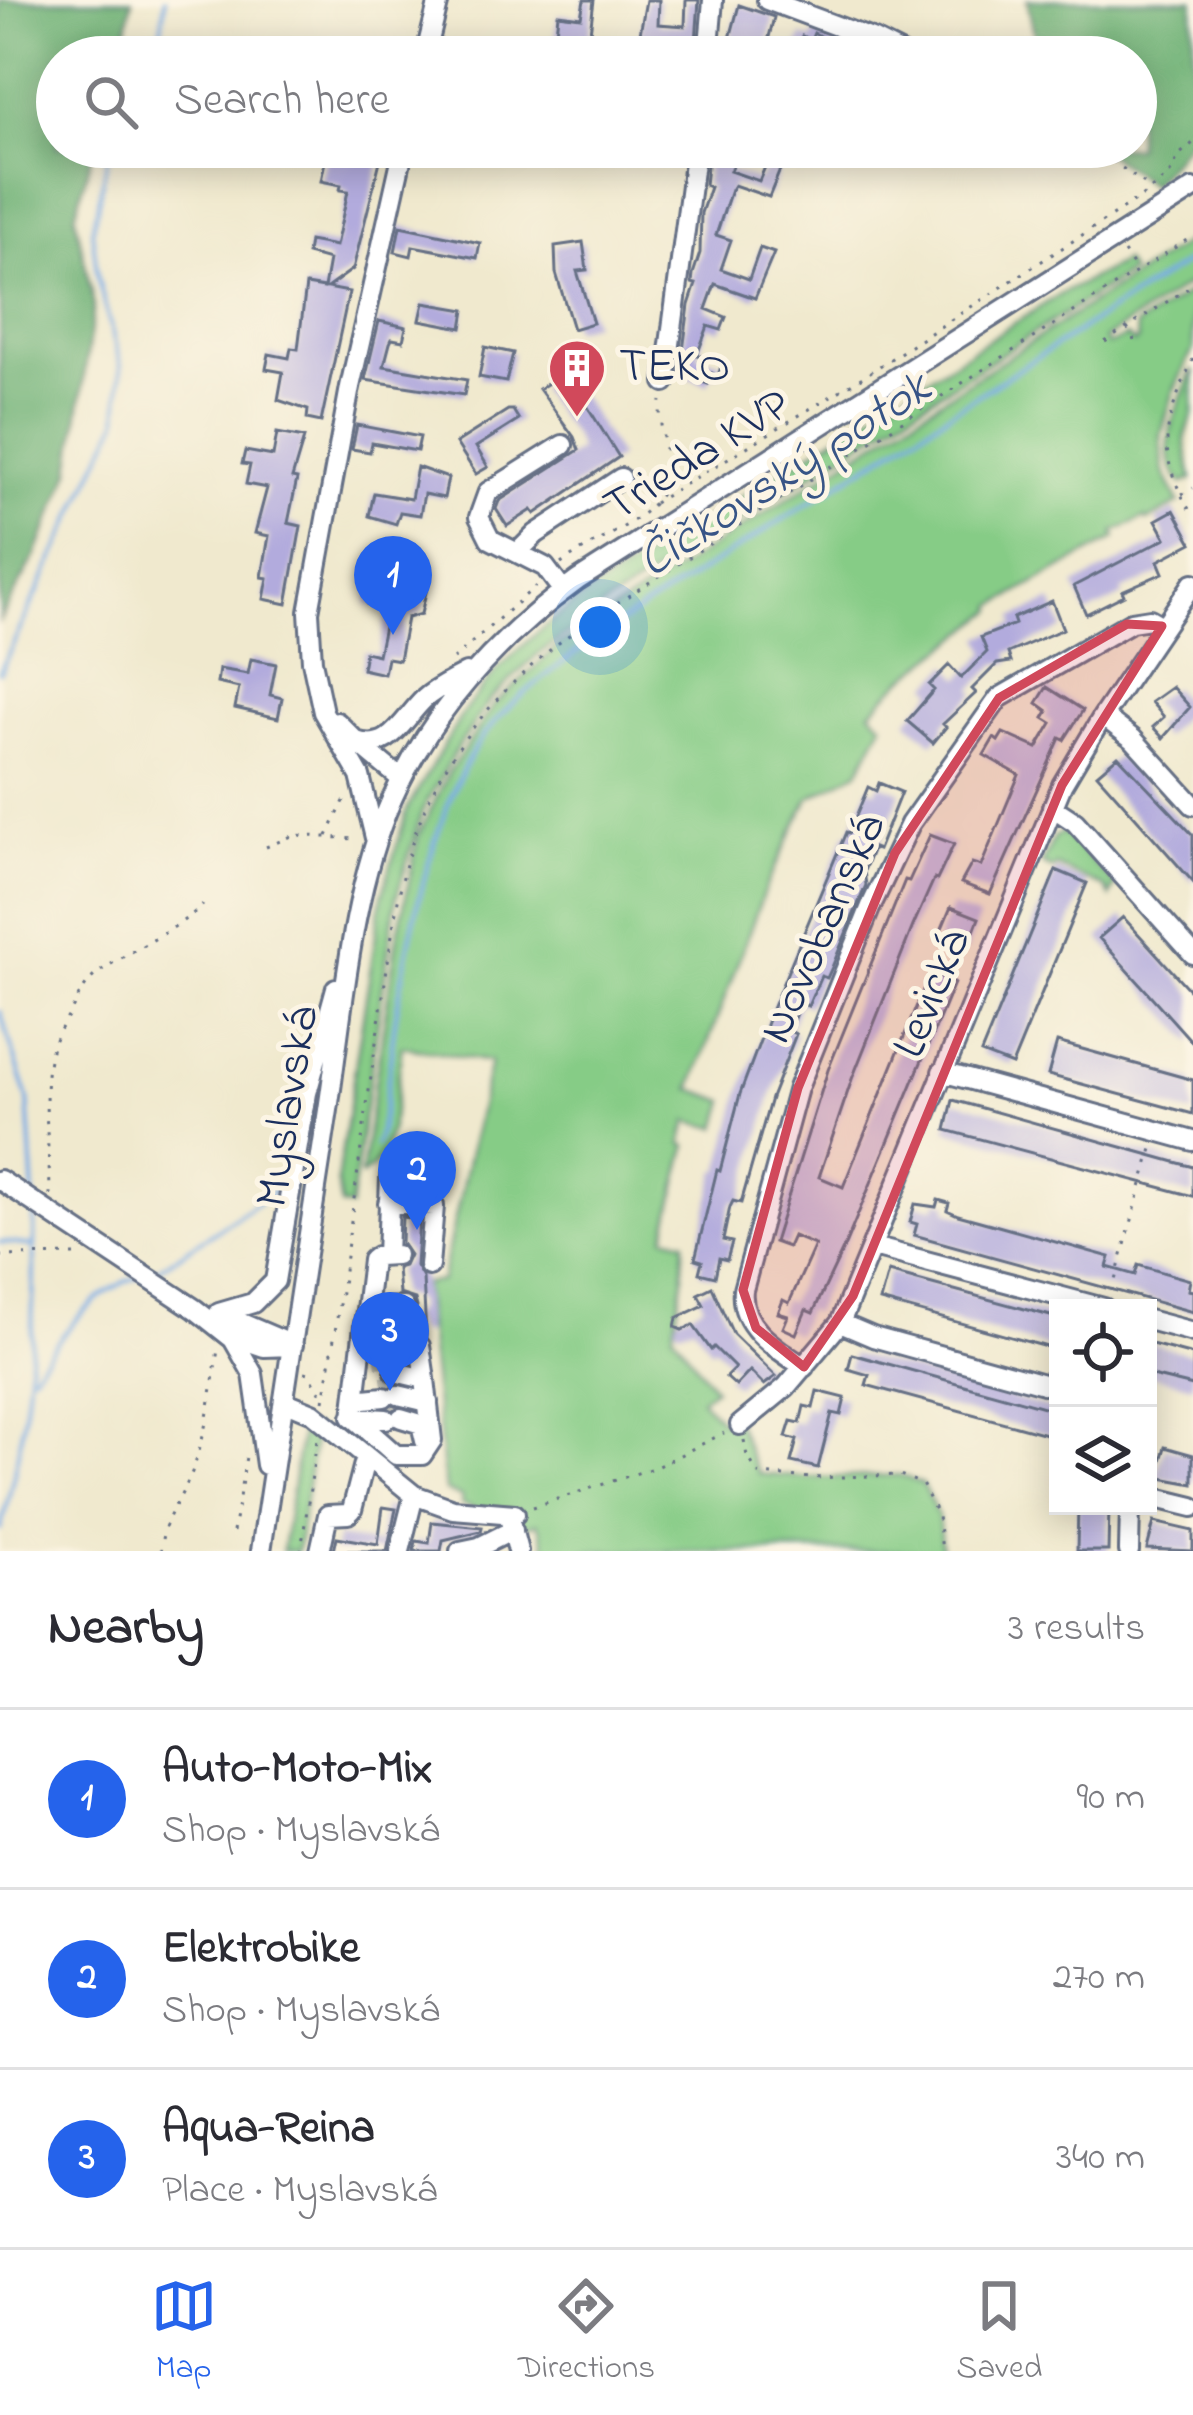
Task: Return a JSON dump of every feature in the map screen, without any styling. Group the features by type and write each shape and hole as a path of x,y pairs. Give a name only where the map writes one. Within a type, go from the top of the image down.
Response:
{"street":[{"path":"430,36 439,0"},
{"path":"710,36 713,0"},
{"path":"767,0 863,36"},
{"name":"Myslavská","path":"261,1551 365,885 376,842 360,776 327,722 309,625 318,552 400,168"},
{"path":"664,382 693,168"},
{"name":"Trieda KVP","path":"376,842 401,779 449,703 511,632 563,591 1193,189"},
{"path":"562,445 490,490 478,517 484,534 548,570 563,591"},
{"path":"518,552 536,534 620,478"},
{"name":"Levická","path":"740,1425 804,1367 840,1323 1052,807 1103,716 1193,583"},
{"name":"Novobanská","path":"804,1367 764,1338 744,1311 746,1271 798,1088 895,853 925,800 999,698 1131,622 1150,619 1162,626"},
{"path":"356,741 367,745 384,741 430,694 484,661"},
{"name":"Myslavská","path":"317,686 332,715 401,779"},
{"path":"1103,716 1133,739 1193,805"},
{"path":"1052,807 1075,822 1193,954"},
{"path":"220,1329 235,1311 260,1298 278,1275 307,1093 365,885"},
{"path":"942,1072 1193,1142"},
{"path":"390,1177 392,1255 372,1259 380,1370 396,1455 427,1452"},
{"path":"0,1180 195,1309 238,1345 253,1374 269,1493"},
{"path":"388,1203 434,1206 429,1266"},
{"path":"873,1246 1072,1299"},
{"path":"1157,1322 1193,1332"},
{"path":"840,1323 873,1337 1049,1386"},
{"path":"220,1329 293,1346"},
{"path":"380,1370 426,1390"},
{"path":"380,1370 426,1390"},
{"path":"327,1424 380,1370"},
{"path":"380,1370 421,1424 427,1452"},
{"path":"426,1390 432,1440 427,1452"},
{"path":"284,1401 308,1409 414,1495 513,1534"},
{"path":"320,1551 328,1515 352,1510 366,1456"},
{"path":"400,1551 414,1495"},
{"path":"1157,1498 1193,1507"},
{"path":"1129,1551 1130,1515"},
{"path":"460,1551 513,1534"}],"path":[{"path":"654,503 861,378 1151,189 1169,175 1179,155 1193,143"},
{"path":"1122,168 1151,189"},
{"path":"1166,236 1173,248"},
{"path":"301,1551 327,1424 328,1375 388,962 416,833 457,754 508,683 551,647 1193,236"},
{"path":"1105,342 1193,285"},
{"path":"1127,328 1136,342"},
{"path":"1193,359 1166,441 1166,460 1193,516"},
{"path":"1180,494 1193,488"},
{"path":"266,847 305,835 376,842"},
{"path":"50,1212 50,1133 44,1097 50,1052 61,1028 82,989 102,970 174,930 203,905"},
{"path":"1109,1299 1157,1132"},
{"path":"342,1211 353,1213"},
{"path":"3,1256 94,1254"},
{"path":"220,1329 227,1352"},
{"path":"161,1551 172,1509 201,1444 220,1329"},
{"path":"309,1373 328,1375"},
{"path":"513,1534 740,1425 747,1456 758,1474 812,1478 900,1475 922,1484 938,1516 942,1551"},
{"path":"233,1532 248,1446"}],"highlighted area":[{"path":"1127,624 1162,626 1062,785 853,1296 804,1367 756,1328 743,1290 798,1088 895,853 999,698"}],"green space":[{"path":"0,0 132,0 126,36 36,36 36,168 88,168 75,215 94,306 71,471 35,557 0,620"},
{"path":"1027,0 1193,0 1193,136 1151,185 1127,168 1157,168 1157,36 1035,36"},
{"path":"1193,238 1193,281 1104,339 1108,345 1126,336 1134,343 1138,340 1136,326 1193,290 1193,349 1161,435 1163,470 1179,503 1114,532 1116,538 994,606 995,610 901,681 871,711 883,724 859,771 809,798 766,886 691,1089 726,1101 718,1128 688,1121 682,1143 687,1146 665,1236 684,1241 673,1333 714,1388 701,1399 721,1421 731,1414 759,1474 812,1478 900,1475 922,1484 938,1516 942,1551 547,1551 538,1523 525,1527 461,1504 462,1497 445,1491 423,1284 441,1281 490,1062 402,1046 389,1136 373,1166 361,1176 397,938 419,834 449,772 495,704 558,646"},
{"path":"1124,262 1130,272 604,606 537,655 489,701 422,811 396,899 350,1207 341,1206 337,1182 382,895 408,807 464,711 497,670 591,592 1059,295"},
{"path":"1193,369 1193,412 1185,439 1192,480 1182,483 1174,471 1169,443"},
{"path":"1063,832 1115,885 1110,897 1105,888 1042,864 1054,837"},
{"path":"316,1428 297,1551 282,1551 301,1432"}],"building":[{"path":"584,0 594,0 590,36 556,36 558,14 581,17"},
{"path":"646,0 659,0 658,24 685,26 686,0 699,0 696,36 640,36"},
{"path":"739,5 774,17 769,36 731,36"},
{"path":"324,168 378,168 353,269 327,288 349,292 321,422 307,419 308,410 278,400 283,372 266,369 269,354 289,358 291,348 298,349 306,285 324,288 329,260 307,254 309,241 336,246 348,191 321,181"},
{"path":"707,168 731,168 759,181 765,168 781,168 769,197 734,185 731,190 716,235 731,240 721,269 749,279 760,248 774,253 755,298 715,284 706,309 726,317 721,330 708,326 697,355 722,363 718,376 712,373 708,384 680,374 696,284 692,283 700,253 701,213 710,187 705,185"},
{"path":"400,226 480,243 477,258 413,246 411,256 395,252"},
{"path":"583,242 587,270 577,271 593,323 573,329 556,273 555,246"},
{"path":"424,303 465,310 462,328 420,320"},
{"path":"379,321 406,327 403,341 392,339 384,366 467,380 464,395 365,380"},
{"path":"485,347 513,353 506,382 479,377"},
{"name":"TEKO","path":"566,372 619,457 535,514 532,510 507,526 496,509 499,501 579,450 539,389"},
{"path":"508,410 519,420 476,447 488,467 476,474 456,443"},
{"path":"357,425 420,437 417,451 372,443 370,452 352,449"},
{"path":"277,433 304,438 292,478 297,479 288,523 301,526 287,604 264,599 268,578 262,577 269,536 255,533 267,488 246,484 250,465 242,464 245,451 273,456"},
{"path":"417,467 448,478 444,498 424,494 420,515 400,512 396,524 369,516 374,493 411,499"},
{"path":"1174,510 1192,543 1158,561 1163,573 1086,614 1074,586 1166,538 1156,520"},
{"path":"375,568 429,579 421,614 407,618 399,660 387,658 384,674 362,669 365,652 378,655 388,608 367,604"},
{"path":"1052,601 1063,629 1008,653 1011,662 997,664 972,689 976,693 943,724 946,727 933,743 907,721 934,690 929,685 949,665 961,678 987,652 981,637 1015,624 1013,618"},
{"path":"251,659 276,664 270,695 282,698 278,718 235,708 239,688 217,683 219,669 248,674"},
{"path":"1047,687 1083,710 1064,740 1060,738 990,894 961,883 972,863 981,866 1019,775 984,755 1003,733 1037,748 1052,723 1044,718 1048,711 1037,703"},
{"path":"1172,687 1190,707 1163,738 1153,727 1164,717 1151,702"},
{"path":"1118,756 1193,835 1193,882 1097,774"},
{"path":"879,783 901,792 878,850 873,848 864,871 866,885 827,978 821,976 808,1006 800,1003 789,1031 796,1034 771,1098 741,1203 733,1201 730,1207 723,1240 732,1242 727,1260 719,1258 715,1277 699,1273 702,1261 695,1259 740,1094 846,832 868,787 876,791"},
{"path":"930,835 954,844 913,926 819,1177 843,1187 930,973 954,983 846,1243 813,1313 806,1310 796,1334 783,1328 788,1316 778,1313 783,1300 789,1303 815,1245 793,1236 788,1247 774,1242 828,1070 905,880 909,881"},
{"path":"1056,870 1087,883 1012,1065 981,1053"},
{"path":"951,907 979,918 966,952 937,940"},
{"path":"1123,917 1193,994 1193,1043 1099,938"},
{"path":"1057,1042 1193,1080 1193,1114 1048,1075"},
{"path":"953,1100 1193,1167 1193,1196 946,1130"},
{"path":"938,1200 949,1203 947,1210 958,1215 1110,1257 1107,1267 1135,1275 1138,1265 1190,1280 1193,1312 914,1235 917,1224 910,1222 915,1204 936,1207"},
{"path":"402,1217 419,1219 416,1266 423,1278 426,1334 418,1332 411,1318 417,1307 415,1299 399,1294 397,1268 404,1266 409,1255 401,1243"},
{"path":"888,1272 1049,1316 1049,1348 880,1301"},
{"path":"712,1287 733,1334 776,1376 764,1385 750,1371 736,1386 726,1377 735,1368 714,1347 711,1350 693,1325 682,1330 675,1327 677,1318 704,1305 698,1294"},
{"path":"1157,1345 1193,1355 1193,1386 1157,1377"},
{"path":"852,1354 1049,1409 1049,1435 866,1385 869,1375 848,1369"},
{"path":"817,1391 845,1398 841,1415 832,1413 818,1468 791,1462 797,1440 786,1437 791,1421 800,1423 804,1406 813,1408"},
{"path":"1165,1447 1193,1455 1193,1484 1157,1474"},
{"path":"383,1507 396,1509 387,1551 334,1551 337,1537 378,1544"},
{"path":"1078,1515 1109,1515 1108,1551 1077,1551"},
{"path":"432,1522 482,1527 443,1540 441,1551 414,1551 416,1541 429,1543"},
{"path":"1154,1522 1193,1531 1193,1551 1147,1549"}],"waterway":[{"path":"161,36 165,0"},
{"path":"0,672 118,421 121,366 98,280 92,231 106,168"},
{"name":"Čičkovský potok","path":"376,1145 403,977 428,863 454,789 487,731 537,683 592,641 1193,258"},
{"path":"0,1011 28,1099 34,1197"},
{"name":"Čičkovský potok","path":"154,1272 284,1185"},
{"path":"0,1529 19,1450 29,1370 34,1209"},
{"path":"0,1242 35,1246"},
{"name":"Čičkovský potok","path":"33,1373 91,1305 137,1277"}],"tunnel":[{"path":"373,1346 397,1343"},
{"path":"375,1359 403,1356"},
{"path":"382,1386 396,1384"},
{"path":"385,1408 399,1407"}],"place":[{"name":"TEKO","path":"577,419"},
{"name":"Auto-Moto-Mix","path":"393,635"},
{"name":"Elektrobike","path":"417,1230"},
{"name":"Aqua-Reina","path":"390,1391"}]}
